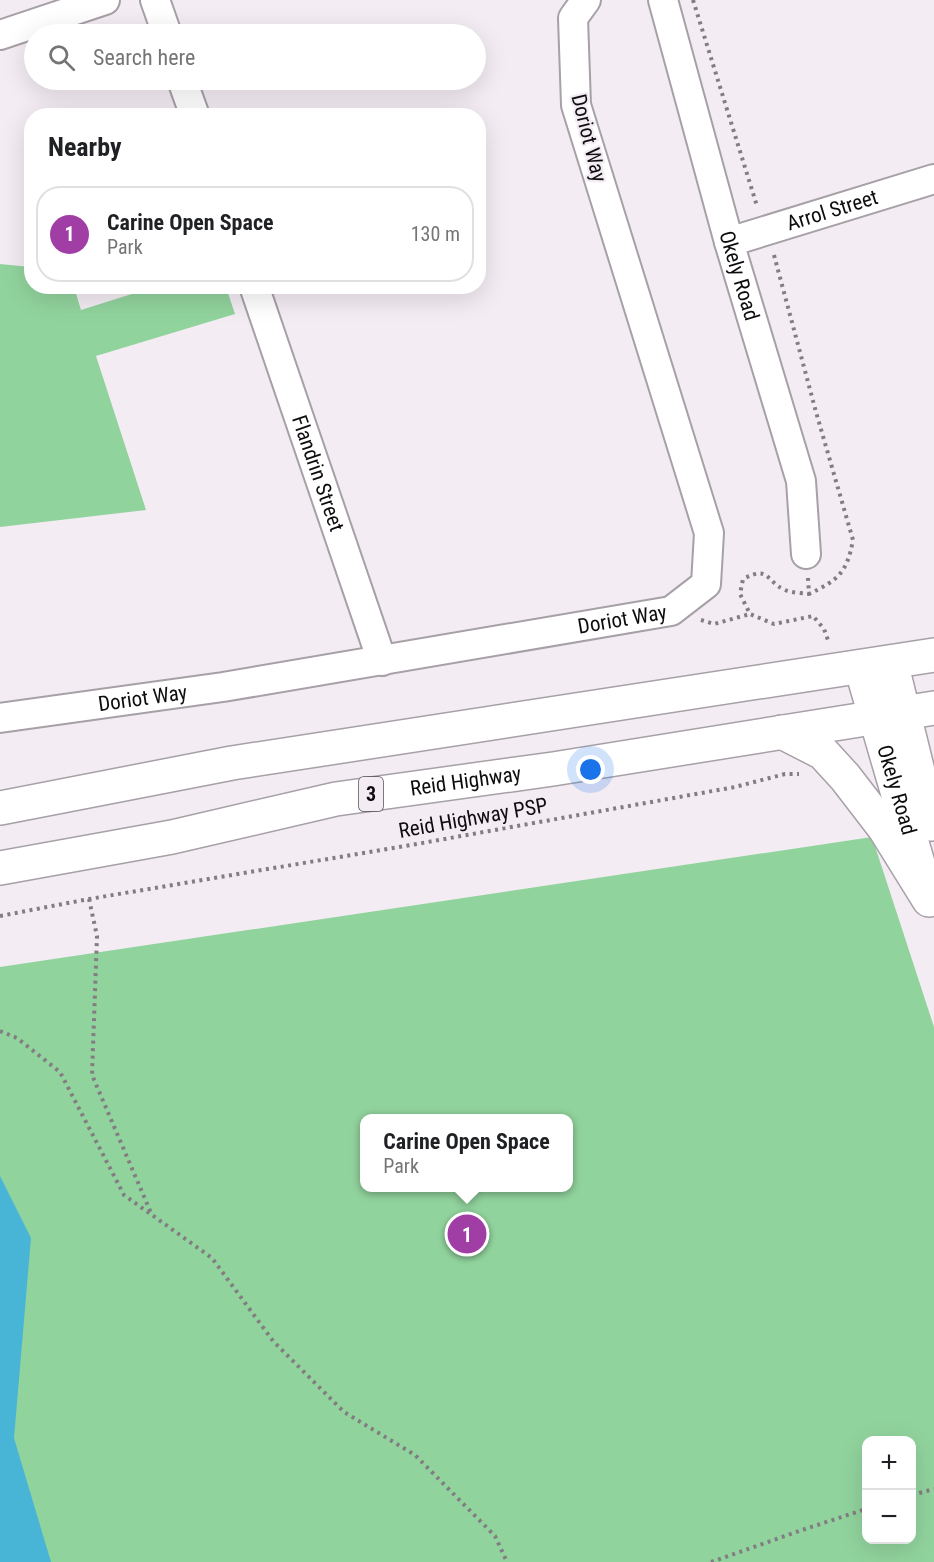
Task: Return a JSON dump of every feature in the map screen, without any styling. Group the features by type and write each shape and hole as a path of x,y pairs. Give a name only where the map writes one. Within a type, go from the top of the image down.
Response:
{"main road":[{"path":"0,808 232,764 934,655"},
{"name":"Okely Road","path":"862,667 905,713 932,814"},
{"name":"Okely Road","path":"905,713 932,905"},
{"name":"Reid Highway","path":"0,868 172,837 336,800 553,769 905,713"},
{"path":"782,732 823,753 845,777 885,829 932,905"}],"street":[{"path":"33,24 105,0"},
{"path":"155,0 163,24"},
{"name":"Doriot Way","path":"0,718 223,687 671,611 706,584 709,533 576,105 573,18 586,0"},
{"name":"Okely Road","path":"663,0 729,242 801,481 806,554"},
{"path":"0,35 24,27"},
{"path":"186,90 192,108"},
{"name":"Arrol Street","path":"729,242 934,179"},
{"name":"Flandrin Street","path":"257,294 382,660"}],"path":[{"path":"693,0 766,231 853,540 850,559 843,570 832,583 809,594 787,591 766,575 756,573 743,579 740,594 750,614 764,621 774,624 813,616 862,667"},
{"path":"806,554 809,594"},
{"path":"671,611 714,624 750,614"},
{"name":"Reid Highway PSP","path":"0,916 89,898 411,845 700,793 785,774 804,774"},
{"path":"89,898 97,936 92,1075 152,1214"},
{"path":"0,1031 17,1038 60,1072 124,1195 212,1258 273,1341 344,1412 415,1455 495,1536 507,1562"},
{"path":"916,1495 934,1488"},
{"path":"711,1562 862,1511"}],"green space":[{"path":"0,264 24,266 24,294 76,294 81,310 132,294 228,294 235,314 96,356 146,510 0,527"},
{"path":"872,837 934,1027 934,1562 0,1562 0,967"}],"water":[{"path":"0,1176 31,1238 14,1438 51,1562 0,1562"}],"place":[{"name":"Carine Open Space","path":"467,1234"}]}
